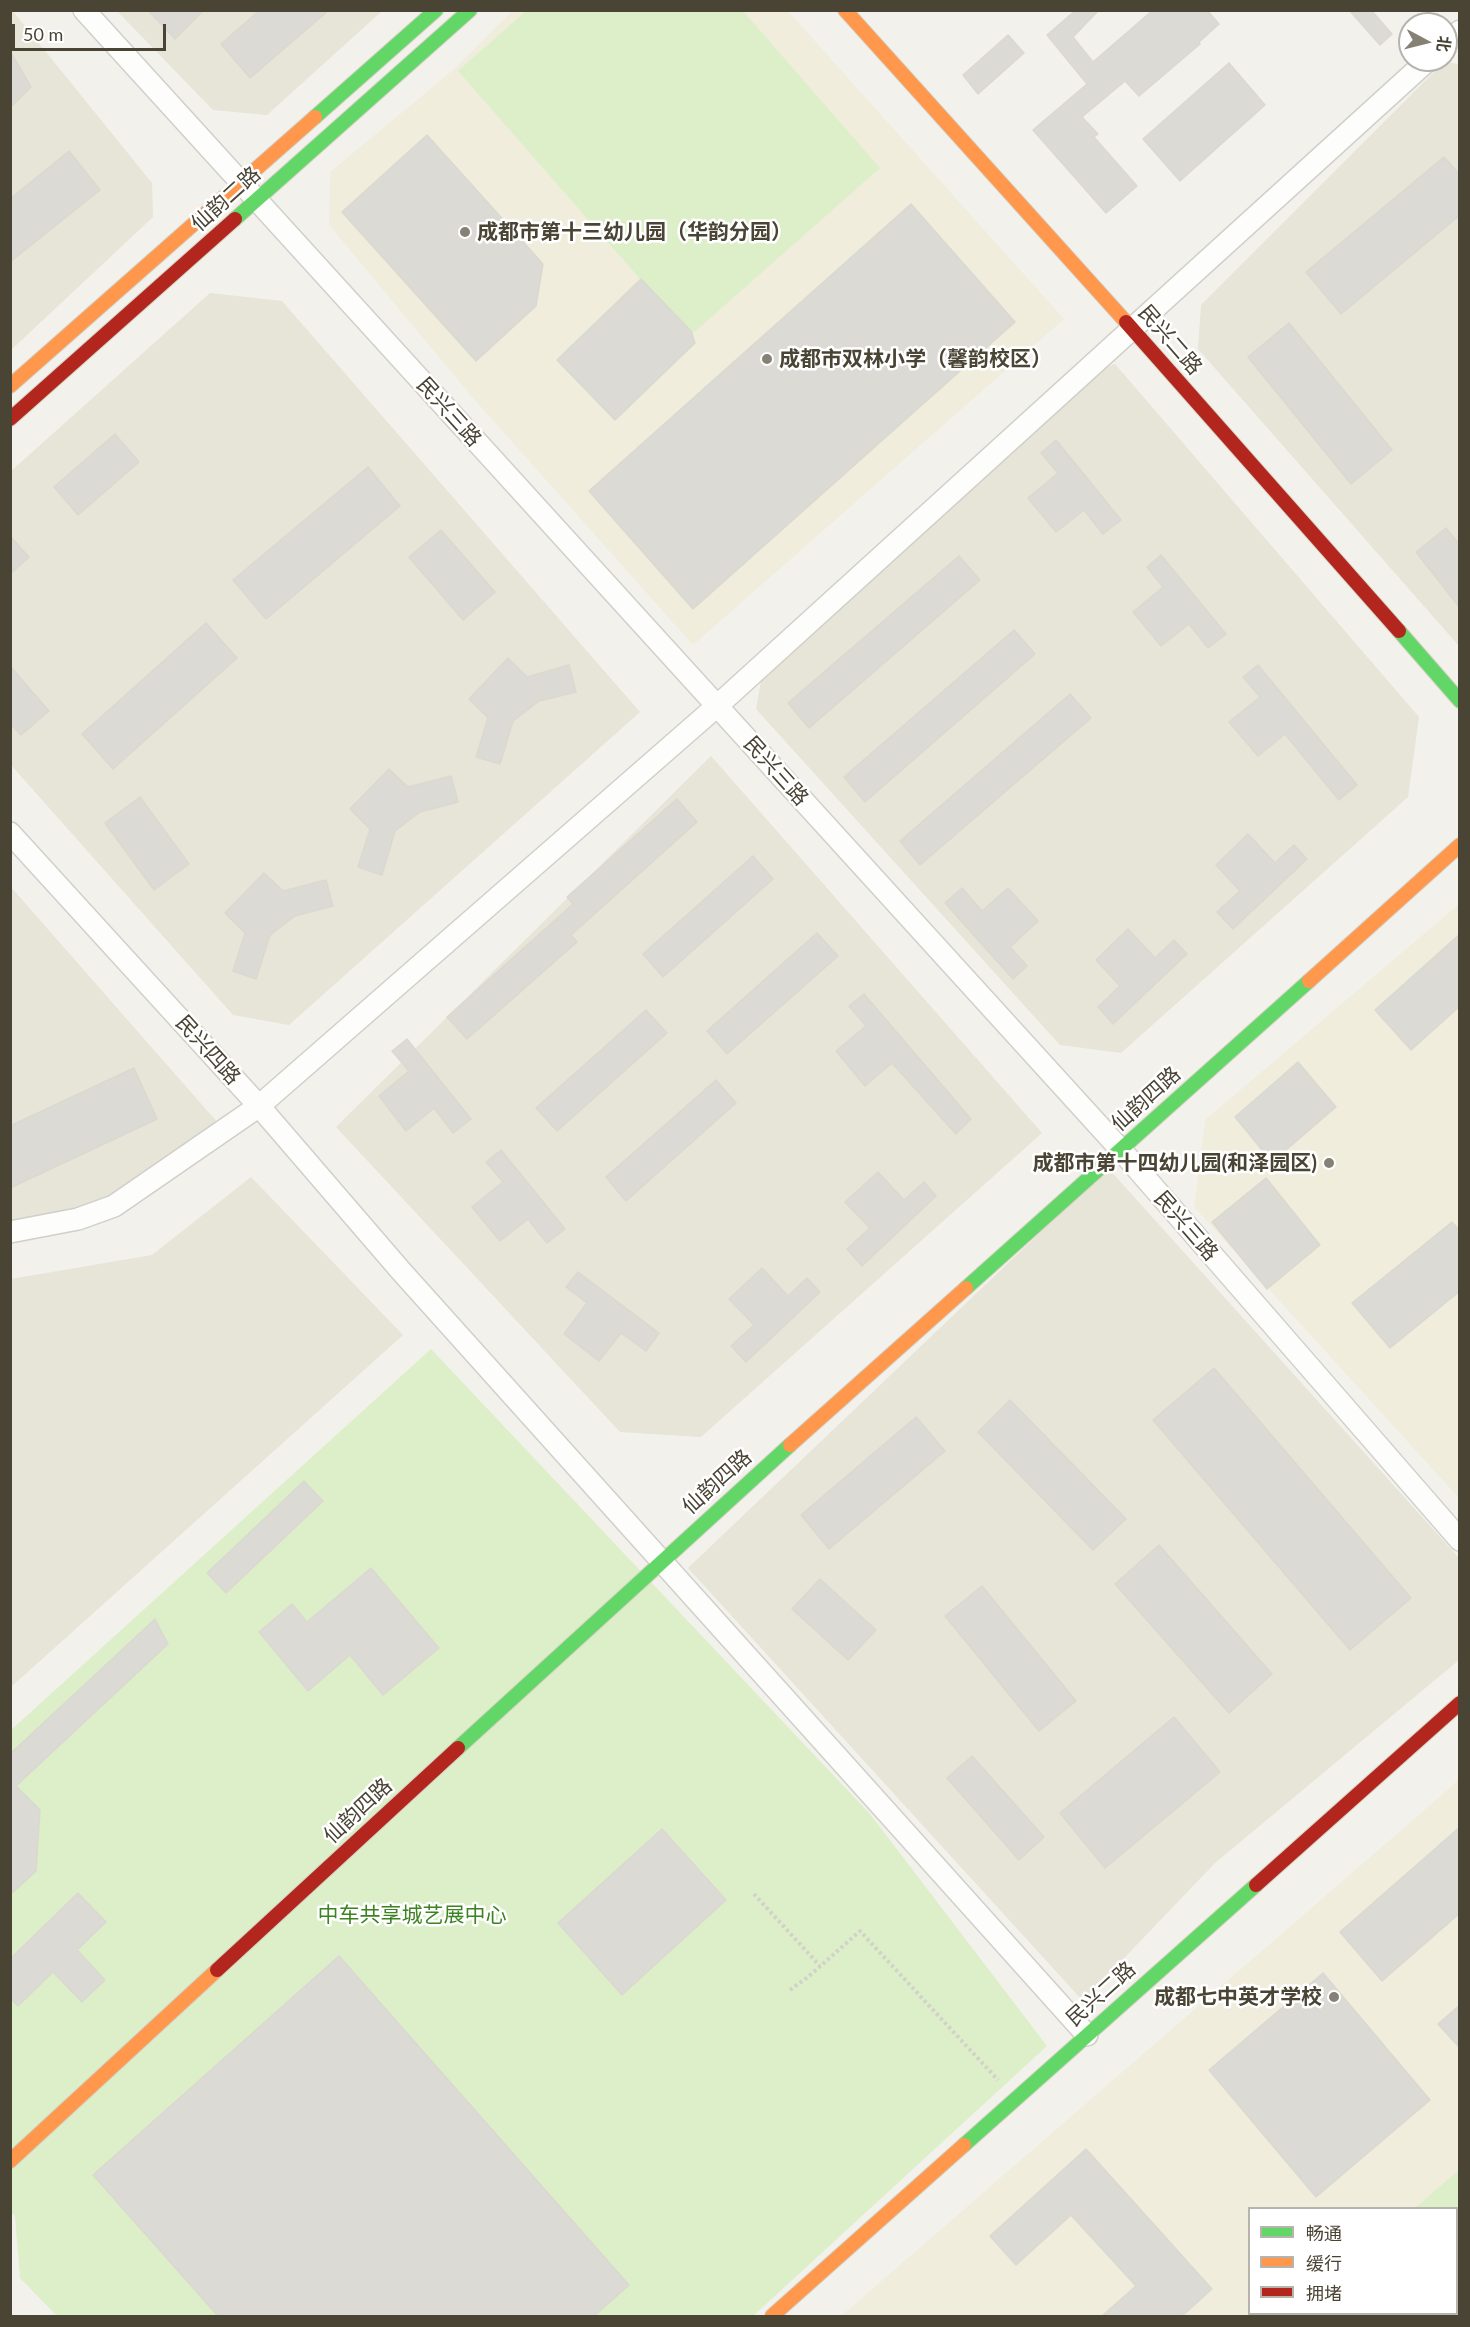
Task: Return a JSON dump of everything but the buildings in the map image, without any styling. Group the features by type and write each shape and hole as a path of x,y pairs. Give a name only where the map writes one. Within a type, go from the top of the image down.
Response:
{"street":[{"name":"民兴三路","path":"84,10 1121,1150 1460,1540"},
{"name":"仙韵二路","path":"10,386 242,184 436,10"},
{"name":"仙韵二路","path":"10,419 470,10"},
{"name":"民兴二路","path":"845,10 1132,329 1460,701"},
{"path":"10,1232 78,1219 114,1206 259,1106 717,706 1415,72"},
{"name":"民兴四路","path":"10,833 259,1106 401,1271 1087,2035"},
{"name":"仙韵四路","path":"10,2161 661,1561 1460,845"},
{"name":"民兴二路","path":"772,2316 1460,1703"}],"path":[{"path":"754,1894 820,1966"},
{"path":"790,1990 860,1931 998,2080"}],"shaded area":[{"path":"12,10 152,183 153,217 11,350 10,11"},
{"path":"117,11 382,11 267,115 213,110"},
{"name":"成都市双林小学（馨韵校区）","path":"512,11 788,11 1064,319 693,645 473,398 329,225 330,172 452,71"},
{"path":"1459,64 1459,646 1198,349 1201,305 1434,72 1458,72"},
{"path":"210,293 282,301 640,712 289,1025 233,1015 11,765 10,472"},
{"path":"1115,364 1419,717 1408,797 1121,1053 1060,1045 756,709 762,675 1066,383"},
{"path":"711,756 1042,1133 701,1437 620,1432 336,1127"},
{"path":"10,886 218,1123 112,1203 10,1226"},
{"name":"成都市第十四幼儿园(和泽园区)","path":"1459,904 1459,1498 1194,1207 1205,1120"},
{"path":"1108,1168 1459,1558 1459,1660 1215,1863 1083,2001 688,1568"},
{"path":"251,1177 403,1335 11,1687 11,1279 152,1255"},
{"name":"成都七中英才学校","path":"1459,1779 1459,2316 841,2316 1452,1786"}],"green space":[{"path":"526,11 743,11 880,168 690,336 458,71"},
{"name":"中车共享城艺展中心","path":"431,1349 870,1814 1047,2046 753,2316 57,2316 20,2278 15,2216 11,2212 11,1730"},
{"path":"1459,2170 1459,2316 1404,2315 1458,2315 1458,2207 1416,2207"}],"traffic: fast":[{"path":"315,117 436,10"},
{"path":"235,219 470,10"},
{"path":"1399,631 1460,701"},
{"path":"966,1288 1309,981"},
{"path":"458,1748 790,1445"},
{"path":"964,2145 1256,1885"}],"traffic: slow":[{"path":"845,10 1126,322"},
{"path":"10,386 315,117"},
{"path":"1309,981 1460,845"},
{"path":"790,1445 966,1288"},
{"path":"10,2161 217,1970"},
{"path":"772,2316 964,2145"}],"traffic: jam":[{"path":"10,419 235,219"},
{"path":"1126,322 1399,631"},
{"path":"1256,1885 1460,1703"},
{"path":"217,1970 458,1748"}],"place":[{"name":"成都市第十三幼儿园（华韵分园）","path":"465,232"},
{"name":"成都市双林小学（馨韵校区）","path":"767,359"},
{"name":"成都市第十四幼儿园(和泽园区)","path":"1329,1163"},
{"name":"成都七中英才学校","path":"1334,1997"}]}
